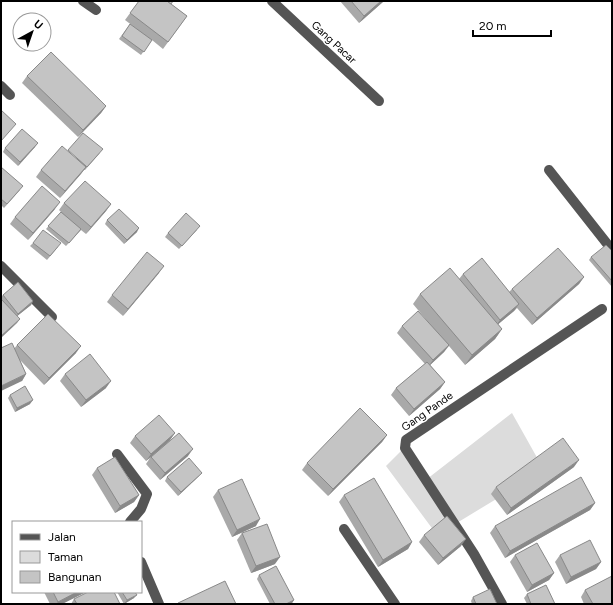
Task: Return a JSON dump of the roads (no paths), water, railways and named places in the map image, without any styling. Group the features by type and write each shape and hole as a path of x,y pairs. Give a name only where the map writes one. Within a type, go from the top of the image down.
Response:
{"street":[{"path":"83,1 96,10"},
{"name":"Gang Pacar","path":"272,1 379,101"},
{"path":"1,86 10,95"},
{"path":"548,170 612,250"},
{"path":"1,266 52,317"},
{"name":"Gang Pande","path":"502,604 474,554 405,448 406,440 602,309"},
{"path":"117,454 147,494 141,509 131,521"},
{"path":"344,529 395,604"},
{"path":"142,564 159,604"}]}
